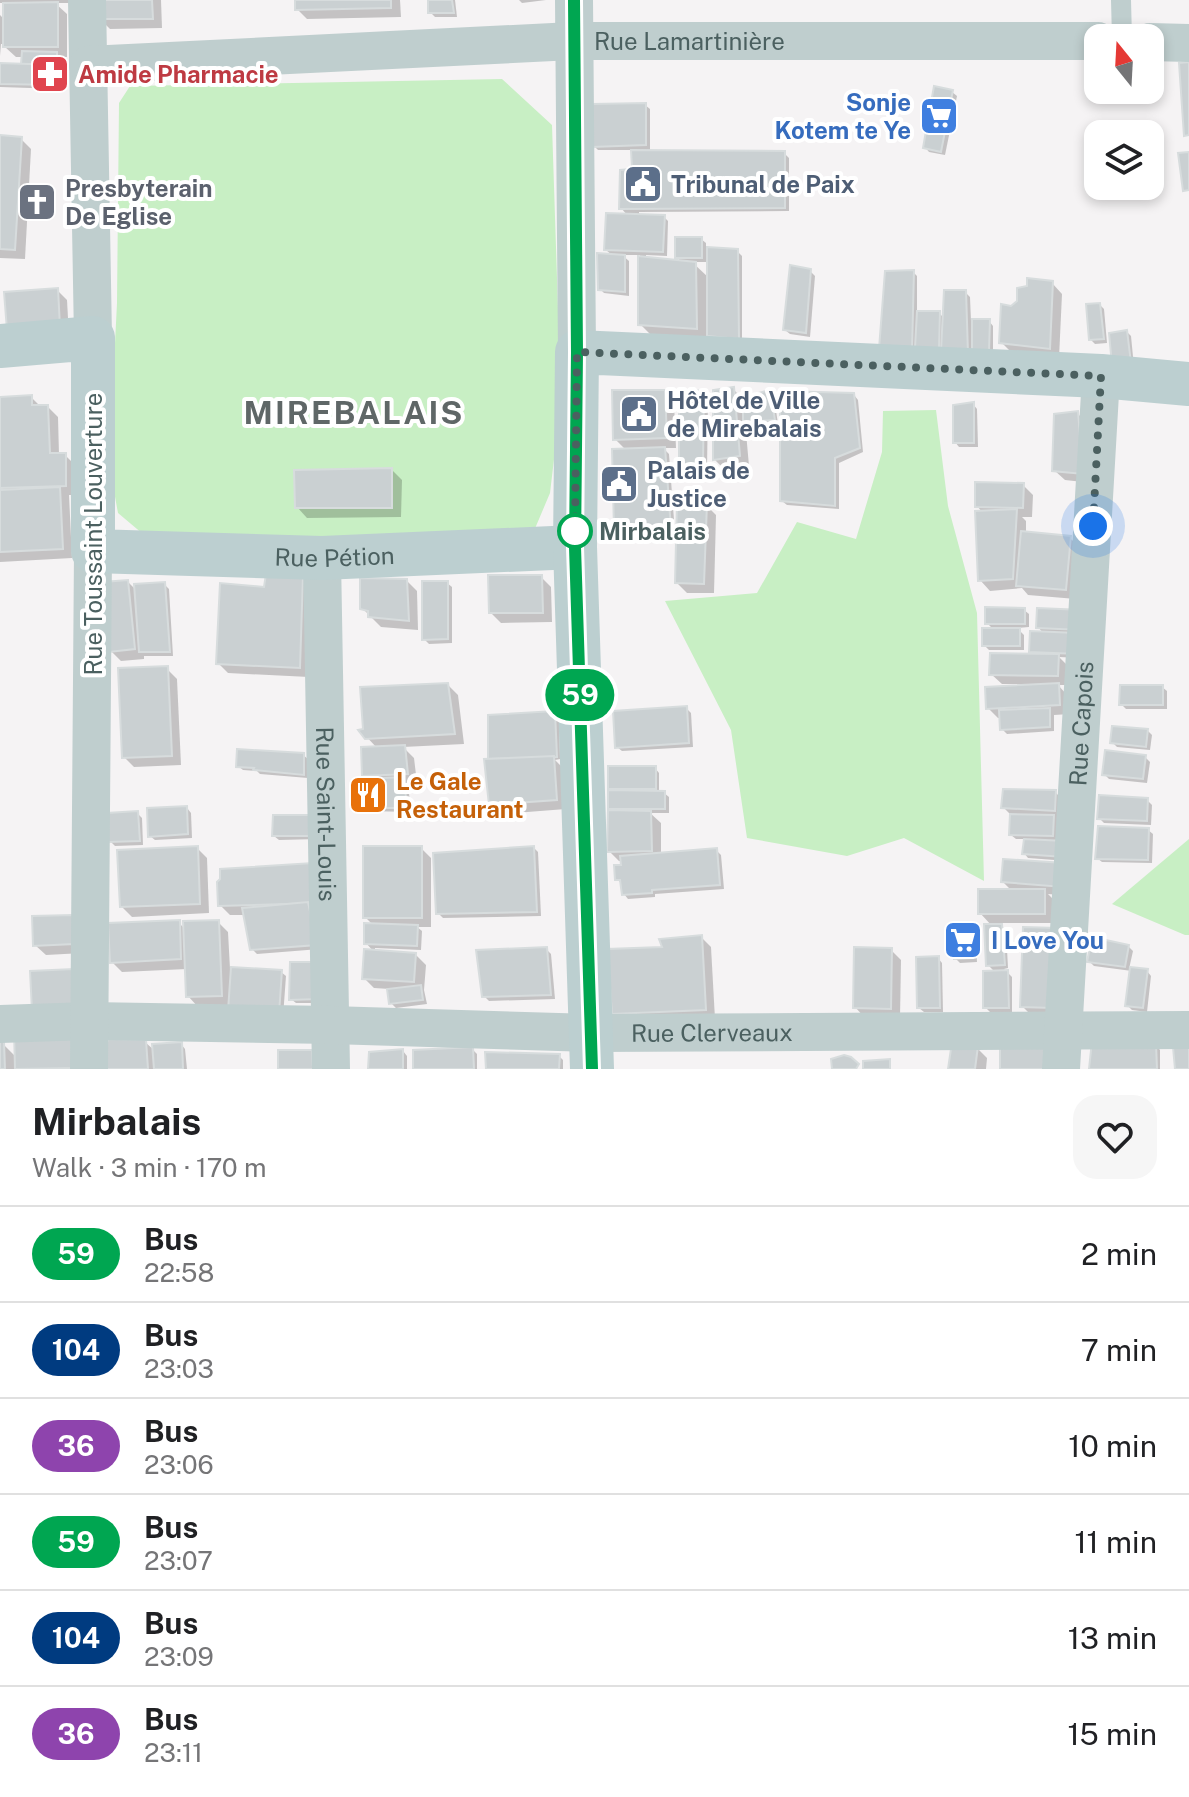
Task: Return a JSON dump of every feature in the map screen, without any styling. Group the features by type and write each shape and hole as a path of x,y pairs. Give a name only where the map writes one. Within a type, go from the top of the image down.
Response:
{"main road":[{"path":"0,346 93,338"},
{"name":"Rue Toussaint Louverture","path":"93,338 93,551"},
{"path":"592,1051 575,547 577,352 1101,376 1189,384"},
{"name":"Rue Pétion","path":"93,551 322,558 575,547"}],"street":[{"name":"Rue Toussaint Louverture","path":"87,0 93,338"},
{"path":"574,0 577,352"},
{"name":"Rue Lamartinière","path":"88,65 573,41 1084,41"},
{"path":"1164,42 1189,43"},
{"name":"Rue Capois","path":"1061,1069 1101,376"},
{"name":"Rue Toussaint Louverture","path":"89,1069 93,551"},
{"name":"Rue Saint-Louis","path":"322,558 331,1069"},
{"name":"Rue Clerveaux","path":"0,1024 89,1021 331,1025 592,1051 1062,1029 1189,1030"}],"lane":[{"path":"1121,0 1122,24"}],"green space":[{"path":"502,79 552,125 561,400 550,493 531,538 156,545 118,513 109,464 117,303 119,103 130,86"},
{"path":"936,410 948,506 977,613 984,881 904,838 847,856 747,838 731,730 665,601 757,593 797,522 856,539 882,452 883,411"},
{"path":"1189,839 1189,935 1112,904"}],"building":[{"path":"97,0 152,0 153,19 98,19"},
{"path":"295,0 391,0 391,8 295,10"},
{"path":"428,0 452,0 454,13 428,13"},
{"path":"58,2 58,47 3,47 3,3"},
{"path":"22,51 57,52 57,64 21,64"},
{"path":"1189,62 1189,135 1184,136 1179,63"},
{"path":"0,63 57,65 56,85 0,84"},
{"path":"934,86 953,90 941,152 923,148"},
{"path":"646,103 646,145 592,147 592,104"},
{"path":"0,135 22,137 15,250 0,249"},
{"path":"631,150 785,151 785,208 619,209 620,170 632,169"},
{"path":"1189,152 1189,190 1183,191 1178,153"},
{"path":"606,213 665,215 663,252 604,250"},
{"path":"675,237 702,237 702,258 675,258"},
{"path":"707,247 738,249 739,339 707,336"},
{"path":"597,253 625,255 625,292 598,290"},
{"path":"638,256 696,262 697,329 638,325"},
{"path":"790,265 811,269 806,333 783,330"},
{"path":"914,270 912,351 879,349 885,271"},
{"path":"1027,278 1053,281 1050,349 999,343 1001,304 1011,306 1017,301 1017,288 1027,286"},
{"path":"58,288 60,327 7,330 4,292"},
{"path":"944,290 966,290 968,354 941,351"},
{"path":"1100,303 1104,339 1089,340 1086,304"},
{"path":"917,311 940,311 939,349 915,347"},
{"path":"972,319 990,319 989,352 972,352"},
{"path":"1127,330 1131,363 1112,365 1109,333"},
{"path":"734,387 740,456 713,460 713,390"},
{"name":"Hôtel de Ville de Mirebalais","path":"612,390 665,390 667,438 613,440"},
{"path":"704,390 703,466 679,473 679,392"},
{"path":"770,390 775,420 743,422 743,397"},
{"path":"780,391 854,393 860,448 835,458 835,506 780,501"},
{"path":"32,395 32,405 48,405 50,453 66,453 66,486 0,488 0,397"},
{"path":"974,402 974,443 953,443 953,405"},
{"path":"1078,411 1083,474 1052,471 1054,414"},
{"path":"665,447 671,529 614,529 612,449"},
{"path":"392,468 392,508 295,508 294,470"},
{"path":"975,482 1024,483 1023,508 975,507"},
{"path":"60,487 63,549 0,552 0,490"},
{"path":"677,502 707,503 704,584 675,583"},
{"path":"1017,509 1013,579 978,581 975,511"},
{"path":"1021,531 1071,536 1066,590 1016,586"},
{"path":"266,574 303,575 300,668 216,664 220,583 264,587"},
{"path":"488,575 542,575 543,613 489,613"},
{"path":"360,578 407,579 409,621 368,617 368,611 360,609"},
{"path":"128,580 135,649 109,652 103,582"},
{"path":"422,581 448,581 448,639 422,640"},
{"path":"165,582 170,652 139,652 134,584"},
{"path":"985,607 1025,608 1025,624 985,624"},
{"path":"1037,608 1083,610 1082,630 1036,628"},
{"path":"982,628 1020,628 1020,646 982,646"},
{"path":"1030,631 1078,633 1078,654 1029,652"},
{"path":"990,653 1059,654 1058,676 989,675"},
{"path":"168,666 172,756 122,758 118,668"},
{"path":"448,683 455,734 365,739 358,730 363,729 360,687"},
{"path":"1059,683 1060,705 986,709 985,687"},
{"path":"1120,685 1163,685 1163,705 1119,705"},
{"path":"687,706 689,743 615,748 613,711"},
{"path":"1050,708 1050,727 1000,730 999,710"},
{"path":"555,711 557,757 488,759 488,715"},
{"path":"1112,726 1148,729 1146,747 1110,743"},
{"path":"405,745 408,774 362,776 361,747"},
{"path":"237,749 304,753 304,775 236,767"},
{"path":"1105,750 1146,755 1143,779 1102,775"},
{"path":"554,756 557,800 489,805 484,759"},
{"path":"608,766 656,766 656,789 608,789"},
{"path":"404,777 407,808 361,808 362,779"},
{"path":"1003,789 1056,790 1055,811 1001,808"},
{"path":"608,790 665,791 665,809 608,809"},
{"path":"1099,795 1148,798 1147,821 1097,819"},
{"path":"187,806 188,834 148,837 147,808"},
{"path":"608,810 651,811 652,851 607,852"},
{"path":"138,811 140,841 108,842 107,813"},
{"path":"1010,814 1054,815 1053,836 1009,835"},
{"path":"273,815 314,815 315,836 272,836"},
{"path":"1098,826 1149,828 1148,860 1095,859"},
{"path":"1024,839 1065,841 1064,857 1022,854"},
{"path":"198,846 200,904 120,907 117,850"},
{"path":"363,846 422,846 422,918 363,918"},
{"path":"534,846 537,912 436,914 433,853"},
{"path":"717,848 720,885 622,895 620,880 615,880 614,865 621,865 620,856"},
{"path":"1003,859 1064,863 1063,887 1001,882"},
{"path":"313,863 321,903 218,906 220,869"},
{"path":"978,889 1045,889 1045,914 978,914"},
{"path":"308,902 317,945 250,950 242,908"},
{"path":"73,915 74,944 33,946 32,916"},
{"path":"180,920 181,959 110,963 108,923"},
{"path":"219,920 222,996 186,997 183,921"},
{"path":"364,923 418,925 417,946 364,944"},
{"path":"971,923 973,958 954,959 952,925"},
{"path":"984,924 1002,924 1005,965 986,966"},
{"path":"1023,927 1057,928 1053,1008 1020,1007"},
{"path":"702,935 706,1010 612,1014 607,949 662,947 659,939"},
{"path":"1092,937 1129,945 1125,967 1087,962"},
{"path":"547,947 551,995 482,997 476,950"},
{"path":"854,947 892,948 891,1009 853,1008"},
{"path":"364,949 416,953 414,982 362,979"},
{"path":"939,956 940,1008 917,1008 916,957"},
{"path":"290,962 319,962 320,999 289,1000"},
{"path":"231,967 282,970 279,1014 228,1011"},
{"path":"1130,967 1148,969 1143,1008 1125,1006"},
{"path":"74,969 76,1009 32,1011 30,971"},
{"path":"1008,970 1009,1008 983,1008 983,971"},
{"path":"421,985 423,1000 389,1004 387,989"},
{"path":"81,1027 82,1068 15,1069 14,1030"},
{"path":"1189,1035 1189,1069 1175,1069 1172,1036"},
{"path":"108,1039 146,1040 148,1069 100,1069"},
{"path":"1050,1039 1047,1069 1000,1069 1000,1044"},
{"path":"1092,1041 1156,1043 1157,1069 1089,1069"},
{"path":"0,1042 4,1042 5,1069 0,1069"},
{"path":"182,1042 183,1069 154,1069 152,1044"},
{"path":"952,1042 978,1046 975,1069 948,1069"},
{"path":"473,1047 474,1069 413,1069 413,1050"},
{"path":"403,1049 403,1069 368,1069 369,1052"},
{"path":"278,1050 312,1050 313,1069 278,1069"},
{"path":"485,1052 560,1054 559,1069 486,1069"},
{"path":"844,1055 859,1064 856,1069 832,1069 831,1059"},
{"path":"890,1059 890,1069 863,1069 863,1061"}],"bus line":[{"name":"59","path":"574,0 575,547 592,1069"}],"place":[{"name":"Amide Pharmacie","path":"50,74"},
{"name":"Sonje Kotem te Ye","path":"939,116"},
{"name":"Tribunal de Paix","path":"643,184"},
{"name":"Presbyterain De Eglise","path":"37,202"},
{"name":"Hôtel de Ville de Mirebalais","path":"639,414"},
{"name":"Palais de Justice","path":"619,484"},
{"name":"Mirbalais","path":"575,531"},
{"name":"Le Gale Restaurant","path":"368,795"},
{"name":"I Love You","path":"963,940"}],"district":[{"name":"MIREBALAIS","path":"354,412"}],"route":[{"path":"575,531 577,352 1101,376 1093,526"}]}
